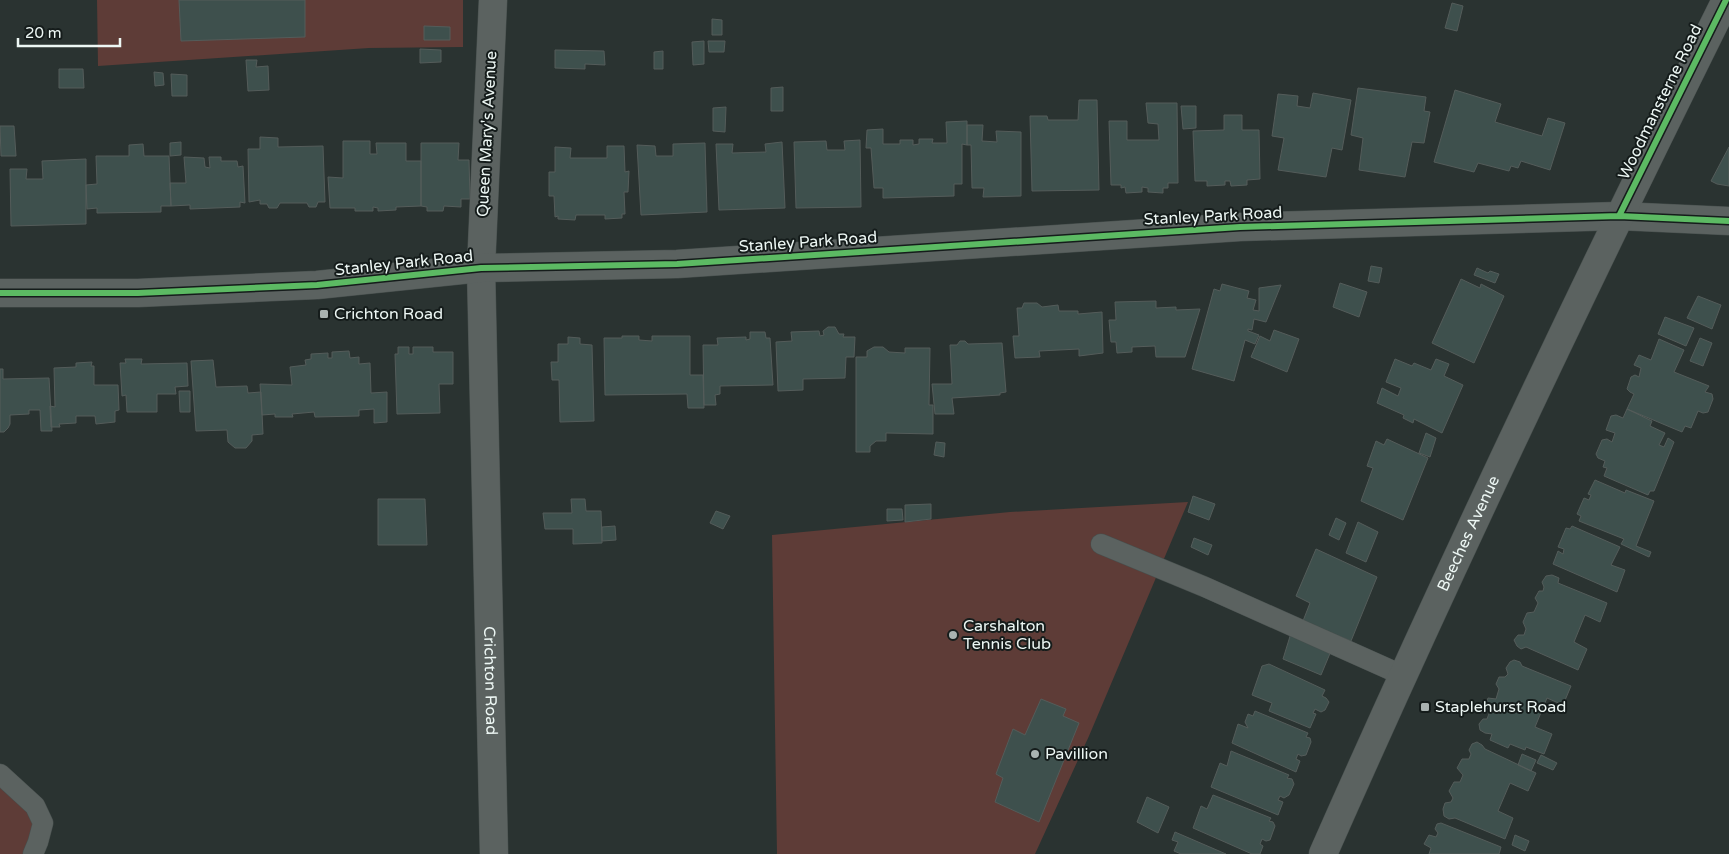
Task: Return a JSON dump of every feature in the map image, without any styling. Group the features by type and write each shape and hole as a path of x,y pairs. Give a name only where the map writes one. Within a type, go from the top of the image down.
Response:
{"street":[{"name":"Queen Mary's Avenue","path":"481,268 493,0"},
{"name":"Woodmansterne Road","path":"1619,216 1726,0"},
{"name":"Stanley Park Road","path":"0,293 138,294 317,285 481,268 677,264 1240,227 1619,216"},
{"path":"1619,216 1729,221"},
{"name":"Beeches Avenue","path":"1323,854 1402,675 1619,216"},
{"name":"Crichton Road","path":"481,268 494,854"}],"lane":[{"path":"1101,544 1205,587 1402,675"},
{"path":"0,774 35,806 43,823 38,842 32,854"}],"shaded area":[{"path":"97,0 463,0 463,47 369,48 98,66"},
{"name":"Carshalton Tennis Club","path":"1188,502 1089,736 1035,854 777,854 772,535 1010,512"},
{"path":"0,782 29,807 37,825 28,854 0,854"}],"building":[{"path":"179,0 305,0 305,37 181,41"},
{"path":"1452,3 1463,6 1457,31 1445,28"},
{"path":"712,19 722,20 722,35 712,35"},
{"path":"424,26 450,27 450,40 424,40"},
{"path":"704,41 704,64 693,65 692,42"},
{"path":"708,41 725,41 724,52 709,52"},
{"path":"420,49 441,50 441,62 420,63"},
{"path":"555,50 604,51 605,65 585,64 585,69 555,68"},
{"path":"663,51 663,69 654,69 654,52"},
{"path":"246,60 257,60 256,67 268,66 269,90 248,91"},
{"path":"59,69 83,69 84,88 59,88"},
{"path":"154,72 163,73 164,85 155,86"},
{"path":"171,74 187,75 187,96 172,96"},
{"path":"783,87 783,111 771,111 771,88"},
{"path":"1358,88 1426,97 1424,111 1430,112 1424,143 1412,142 1405,177 1359,170 1363,138 1351,135"},
{"path":"1455,90 1501,104 1495,122 1542,136 1548,118 1565,123 1550,170 1521,161 1518,168 1511,166 1509,171 1478,163 1474,172 1434,162"},
{"path":"1313,93 1351,100 1342,150 1332,148 1326,177 1278,170 1284,138 1272,136 1278,94 1298,96 1297,106 1310,108"},
{"path":"1079,100 1097,100 1099,190 1032,191 1030,116 1047,116 1048,120 1078,120"},
{"path":"1146,103 1177,103 1178,183 1168,183 1168,188 1163,188 1163,193 1148,192 1148,188 1142,187 1142,192 1126,193 1125,187 1121,188 1121,185 1111,185 1109,121 1127,121 1127,140 1159,140 1158,124 1148,123"},
{"path":"1181,106 1196,106 1196,128 1183,129"},
{"path":"726,107 725,132 713,131 713,108"},
{"path":"1224,115 1242,115 1242,130 1259,130 1260,179 1247,180 1247,185 1231,186 1230,181 1225,181 1225,185 1207,186 1207,181 1195,181 1193,131 1224,130"},
{"path":"967,121 967,145 962,144 962,184 954,184 954,196 883,198 883,188 874,188 871,148 866,148 867,130 883,129 883,144 900,144 900,140 913,140 913,145 919,144 919,139 933,139 932,143 947,143 946,122"},
{"path":"967,125 983,125 982,141 997,142 996,131 1021,132 1021,196 983,197 984,188 972,188 971,145 967,145"},
{"path":"0,126 14,126 16,156 1,156"},
{"path":"260,137 278,138 278,147 323,146 325,202 318,202 316,207 309,207 307,203 280,203 277,208 269,208 267,204 260,204 260,200 249,202 248,149 260,149"},
{"path":"860,140 861,207 796,208 794,142 826,141 827,150 845,150 844,141"},
{"path":"343,141 370,141 370,154 377,154 376,143 406,143 406,161 421,161 421,206 396,207 396,210 378,211 378,208 373,207 373,211 355,211 355,208 330,208 328,177 343,178"},
{"path":"181,142 181,155 170,156 170,143"},
{"path":"782,142 785,208 719,210 716,144 733,144 732,153 766,152 765,144"},
{"path":"421,143 459,143 458,160 469,160 470,199 461,199 461,207 444,206 443,211 427,211 427,207 421,206"},
{"path":"705,143 707,212 641,215 637,145 655,146 656,156 673,156 673,144"},
{"path":"143,144 144,156 169,156 171,206 161,206 161,212 97,213 97,208 87,209 86,185 97,184 96,156 129,156 129,145"},
{"path":"607,146 624,146 625,172 629,171 628,192 624,192 625,214 622,214 622,218 605,219 605,215 576,215 575,220 558,219 558,216 555,217 554,196 549,196 549,172 555,172 555,147 571,148 570,158 607,158"},
{"path":"1729,147 1729,186 1711,181"},
{"path":"184,157 204,158 205,167 210,168 209,157 221,157 221,161 237,161 238,167 243,166 245,203 240,202 240,207 190,209 190,205 171,206 170,183 186,183"},
{"path":"86,159 86,224 11,226 10,169 27,169 26,179 43,179 42,161"},
{"path":"1371,266 1382,268 1379,283 1368,281"},
{"path":"1477,268 1488,273 1490,271 1499,274 1495,283 1474,275"},
{"path":"1461,279 1480,288 1481,284 1504,296 1474,363 1432,343"},
{"path":"1340,283 1367,292 1359,317 1333,307"},
{"path":"1222,284 1249,291 1247,298 1256,300 1253,310 1259,311 1259,288 1281,285 1266,322 1254,319 1252,330 1248,329 1248,331 1259,335 1255,344 1245,340 1234,381 1192,369 1214,289 1220,291"},
{"path":"1698,296 1721,305 1712,329 1687,318"},
{"path":"1156,301 1156,308 1176,307 1176,310 1200,309 1185,357 1156,357 1155,346 1132,347 1132,352 1117,353 1116,342 1111,342 1109,320 1116,320 1115,302"},
{"path":"1024,303 1037,303 1042,307 1058,305 1059,311 1078,311 1078,314 1102,312 1103,353 1079,356 1079,349 1039,351 1040,357 1015,358 1013,336 1019,336 1017,308 1022,308"},
{"path":"1665,317 1694,328 1686,346 1658,334"},
{"path":"828,327 835,327 839,334 844,334 843,337 855,337 854,357 846,357 845,378 803,379 803,390 778,391 776,342 792,341 791,332 819,331 820,336 824,335 823,331"},
{"path":"1274,330 1299,339 1287,372 1251,357 1260,336 1270,341"},
{"path":"750,332 765,332 766,338 770,338 773,385 720,386 720,394 715,395 716,405 704,405 703,345 718,345 717,338 746,337 746,340 750,339"},
{"path":"622,336 639,336 639,340 652,341 652,336 690,336 690,375 703,375 704,408 688,408 687,394 605,395 604,338 622,338"},
{"path":"568,337 580,338 580,344 592,345 594,421 560,422 559,380 552,380 551,362 558,362 558,344 568,344"},
{"path":"1700,338 1712,343 1703,366 1690,361"},
{"path":"1659,339 1684,350 1674,372 1709,386 1705,392 1712,394 1713,399 1708,412 1698,411 1691,428 1685,426 1682,432 1627,409 1634,394 1627,389 1631,377 1635,375 1639,377 1641,368 1634,365 1639,355 1651,360"},
{"path":"960,341 965,341 968,344 1002,343 1006,392 1000,393 1000,395 952,398 954,414 935,414 932,384 952,384 950,345 957,345"},
{"path":"398,347 409,347 409,354 413,354 413,347 433,347 433,352 453,352 453,384 439,384 440,413 397,414 395,354 398,354"},
{"path":"874,347 883,347 889,352 905,353 905,348 930,348 929,405 933,405 933,434 886,433 886,441 876,441 870,446 870,452 856,452 856,357 867,357 867,351"},
{"path":"349,351 350,358 359,357 359,364 370,363 371,393 387,392 387,422 374,423 374,409 359,410 359,416 315,417 314,412 292,414 293,417 275,417 275,414 262,415 260,384 292,385 290,367 306,365 305,360 311,359 311,354 328,353 328,358 332,358 332,352"},
{"path":"125,359 142,359 141,364 187,363 188,386 175,387 176,394 157,394 157,412 127,412 126,395 122,396 120,363 126,363"},
{"path":"1395,359 1412,366 1414,363 1431,370 1436,359 1449,364 1444,376 1463,385 1442,433 1414,419 1413,423 1403,418 1404,415 1377,403 1382,388 1398,396 1401,388 1386,382"},
{"path":"213,360 216,387 247,386 248,393 261,392 263,434 252,435 252,441 246,448 235,448 228,442 227,430 196,431 191,361"},
{"path":"92,362 91,366 94,366 94,385 118,385 119,410 115,411 115,422 96,424 95,416 76,416 76,423 59,424 60,427 51,427 50,406 55,407 54,368 76,367 76,363"},
{"path":"0,369 3,369 3,379 49,378 52,431 41,431 40,410 29,410 29,414 10,415 8,428 4,432 0,432"},
{"path":"179,391 190,391 190,412 180,412"},
{"path":"1627,409 1652,421 1650,426 1665,433 1659,445 1664,447 1668,438 1674,442 1654,491 1650,491 1648,495 1604,476 1607,468 1603,467 1605,461 1598,458 1596,454 1602,440 1607,439 1612,442 1615,433 1606,430 1611,416 1616,415 1623,418"},
{"path":"1426,433 1436,438 1430,457 1419,453"},
{"path":"1387,439 1428,458 1403,520 1361,501 1373,468 1367,466 1376,441 1384,445"},
{"path":"936,442 945,443 944,457 934,455"},
{"path":"1595,480 1625,493 1626,490 1654,501 1636,546 1651,552 1649,557 1621,544 1624,539 1579,521 1581,516 1577,514 1584,498 1589,500 1591,495 1588,494"},
{"path":"1193,496 1215,504 1209,520 1188,512"},
{"path":"378,499 425,499 427,545 378,545"},
{"path":"571,499 585,499 586,511 601,511 602,543 573,544 573,529 545,529 543,513 572,513"},
{"path":"931,504 931,519 905,522 905,505"},
{"path":"887,509 902,509 903,520 887,521"},
{"path":"716,511 730,516 723,529 710,523"},
{"path":"1336,518 1346,523 1339,540 1329,535"},
{"path":"1358,522 1378,532 1366,562 1346,553"},
{"path":"615,526 616,540 602,541 602,527"},
{"path":"1572,526 1620,547 1611,565 1625,570 1617,592 1553,564 1558,551 1563,554 1564,549 1558,547 1566,528 1570,529"},
{"path":"1194,538 1212,545 1208,555 1191,547"},
{"path":"1316,549 1377,577 1351,641 1303,621 1310,603 1296,596"},
{"path":"1552,575 1559,578 1558,583 1607,603 1600,622 1585,615 1574,642 1587,649 1578,670 1526,647 1521,649 1514,640 1518,635 1524,635 1526,629 1523,622 1527,613 1534,612 1538,603 1535,598 1539,591 1543,591 1542,582 1546,576"},
{"path":"1291,633 1331,651 1321,675 1283,659"},
{"path":"1514,660 1520,662 1522,666 1571,686 1563,705 1547,698 1535,727 1552,734 1544,754 1526,747 1525,750 1510,744 1508,748 1490,740 1492,734 1480,730 1479,724 1483,719 1487,719 1490,711 1485,706 1488,698 1496,699 1499,689 1496,684 1499,677 1505,677 1508,674 1506,668"},
{"path":"1269,664 1325,690 1322,696 1329,702 1325,710 1321,712 1315,709 1313,713 1316,714 1310,728 1269,711 1272,703 1252,695 1262,666"},
{"name":"Pavillion","path":"1041,699 1066,709 1063,716 1079,723 1039,822 995,802 1003,778 996,774 1013,729 1025,735"},
{"path":"1255,711 1308,733 1306,737 1310,738 1311,742 1306,755 1301,756 1298,754 1296,759 1300,761 1296,772 1232,743 1238,724 1248,728 1245,722 1248,714 1253,716"},
{"path":"1477,742 1485,749 1536,773 1528,791 1510,783 1498,811 1513,818 1505,839 1455,818 1449,819 1444,816 1443,809 1445,803 1451,802 1453,798 1449,791 1454,782 1460,782 1463,775 1457,768 1462,759 1469,759 1471,754 1469,750 1472,744"},
{"path":"1231,751 1289,775 1287,778 1292,779 1294,784 1289,795 1284,798 1280,796 1278,800 1283,802 1278,815 1211,787 1220,763 1227,766"},
{"path":"1522,754 1536,760 1531,771 1518,765"},
{"path":"1541,755 1557,763 1553,770 1537,763"},
{"path":"1213,795 1271,818 1269,821 1273,822 1275,826 1270,840 1262,839 1260,844 1263,846 1260,854 1252,854 1193,828 1201,806 1207,809"},
{"path":"1147,797 1169,807 1158,833 1137,822"},
{"path":"1441,823 1501,847 1499,854 1429,854 1431,848 1424,844 1429,835 1436,837 1438,833 1435,829 1437,824"},
{"path":"1175,832 1226,854 1181,854 1174,851 1178,842 1172,840"},
{"path":"1515,835 1529,841 1525,851 1512,845"}],"cycle path":[{"path":"1619,216 1726,0"},
{"path":"0,293 138,293 317,285 481,268 677,264 1240,227 1619,216 1729,221"}],"place":[{"name":"Crichton Road","path":"324,314"},
{"name":"Carshalton Tennis Club","path":"953,635"},
{"name":"Staplehurst Road","path":"1425,707"},
{"name":"Pavillion","path":"1035,754"}]}
